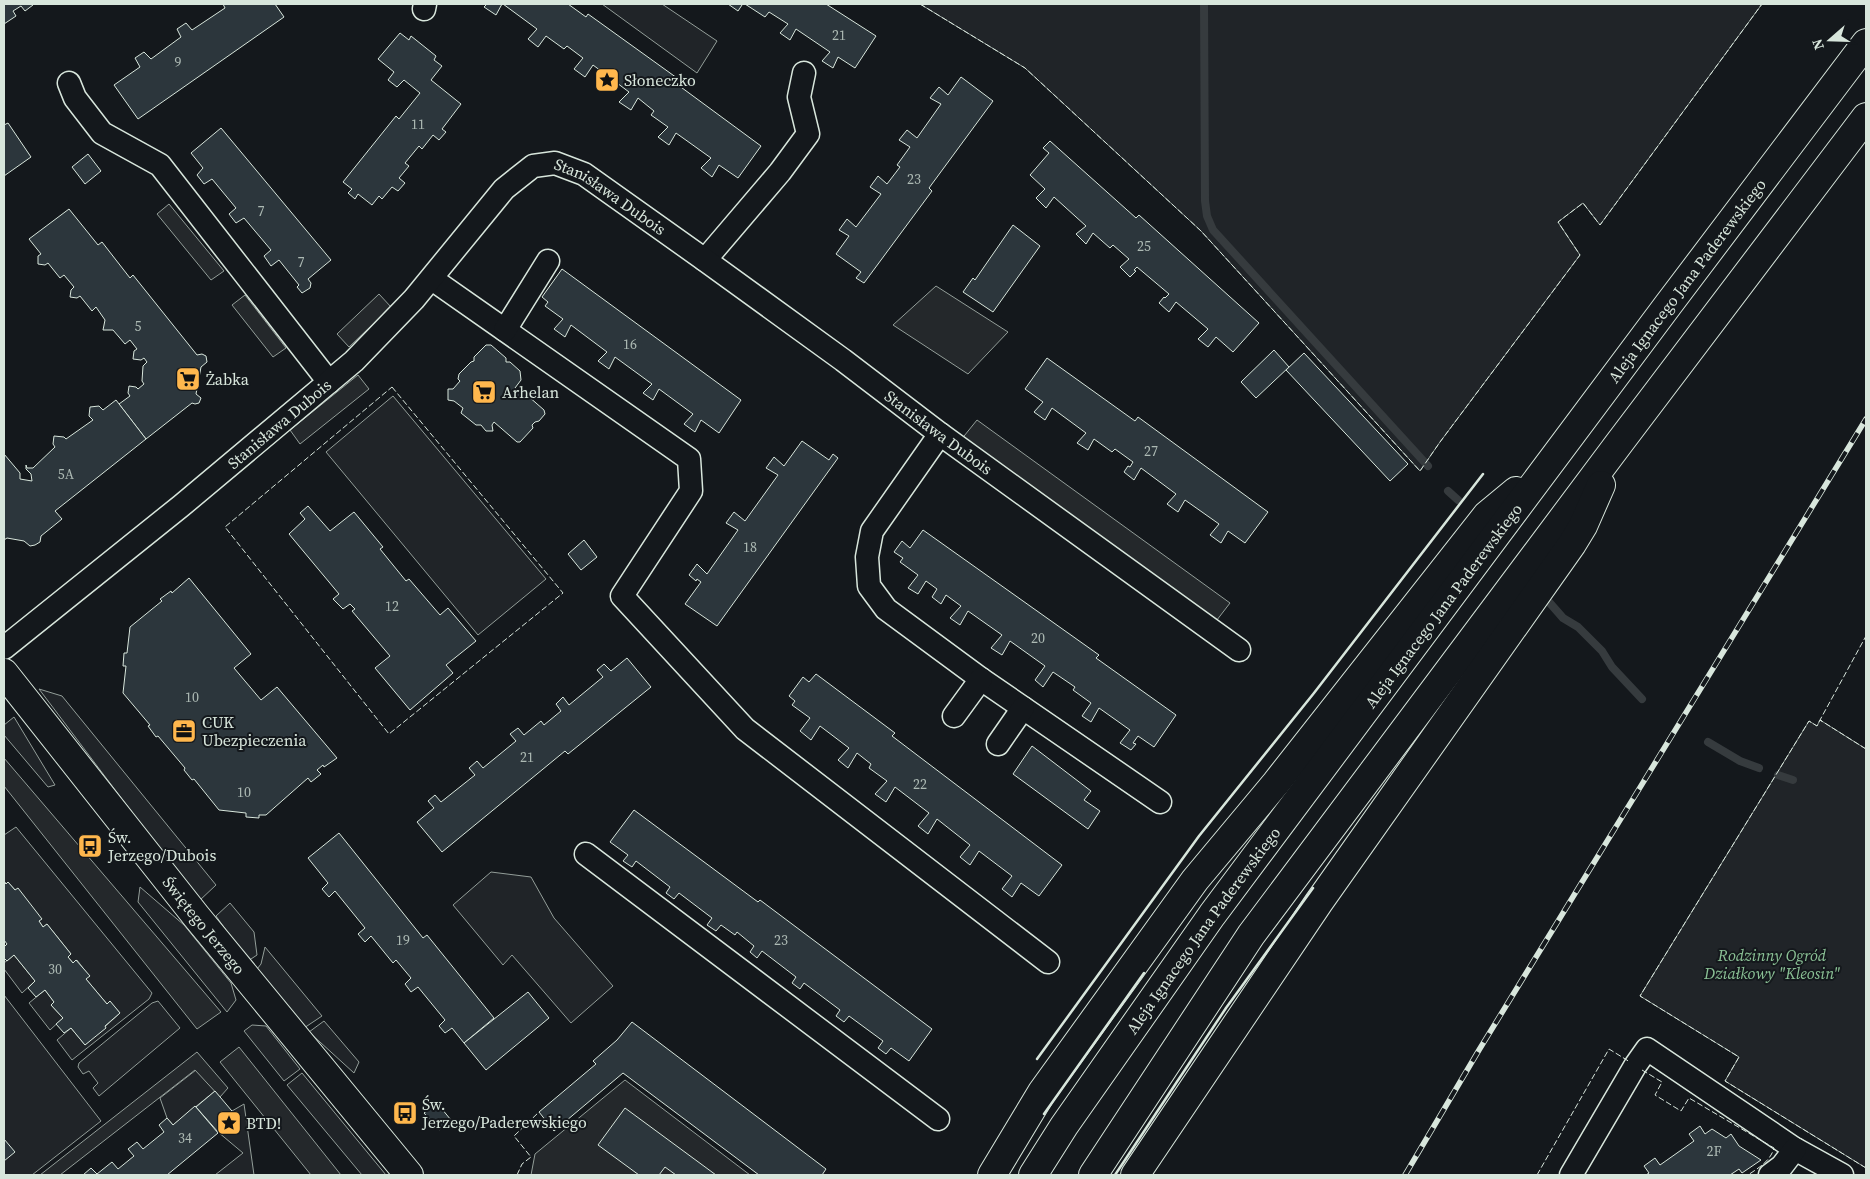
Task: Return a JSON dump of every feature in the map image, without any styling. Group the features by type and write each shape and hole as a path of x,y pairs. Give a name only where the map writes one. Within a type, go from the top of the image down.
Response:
{"main road":[{"name":"Aleja Ignacego Jana Paderewskiego","path":"1033,1175 1064,1126 1212,915 1866,43"},
{"path":"1093,1175 1251,935 1866,117"},
{"path":"1135,1175 1319,902 1572,544 1583,526 1620,442"},
{"path":"992,1175 1042,1092 1194,880 1276,783 1487,515 1552,461"},
{"name":"Świętego Jerzego","path":"4,673 90,784 254,988 408,1175"}],"street":[{"path":"705,260 780,172 808,134 799,97 804,73"},
{"path":"69,83 75,98 102,133 160,165 329,382"},
{"name":"Stanisława Dubois","path":"4,648 181,506 354,361 432,279 504,189 533,166 555,163 584,174 705,260 843,360 940,434 1239,650"},
{"path":"505,330 548,261"},
{"path":"432,279 689,459 691,491 622,596 745,729 1048,962"},
{"path":"940,434 872,531 867,557 870,586 886,609 1023,708 1160,802"},
{"path":"954,716 982,679"},
{"path":"998,744 1023,708"},
{"path":"586,854 938,1119"},
{"path":"1571,1175 1646,1049 1795,1149 1842,1175"},
{"path":"1770,1175 1782,1166 1795,1149"}],"green space":[{"path":"602,4 662,4 717,41 697,73"},
{"path":"920,4 1762,4 1600,225 1583,203 1558,222 1580,255 1420,471 1201,231 1025,68"},
{"path":"393,396 546,579 478,635 326,452"},
{"path":"39,689 62,696 216,885 199,901"},
{"path":"14,717 55,785 48,787 4,735 4,725"},
{"name":"Rodzinny Ogród Działkowy \"Kleosin\"","path":"1820,720 1866,749 1866,1168 1725,1081 1739,1057 1640,996 1809,721 1817,726"},
{"path":"16,827 152,993 149,999 72,1060 57,1040 71,1028 85,1045 120,1013 110,1002 107,1004 86,979 89,976 77,960 73,963 68,957 71,954 47,924 43,927 39,921 41,919 8,882 6,884 4,881 4,835"},
{"path":"491,872 531,877 554,918 613,986 571,1023 512,955 503,965 453,905"},
{"path":"140,887 184,925 231,983 236,1000 227,1012 138,902"},
{"path":"230,903 254,932 257,955 248,961 216,916"},
{"path":"265,947 322,1016 304,1028 257,969 261,964"},
{"path":"14,955 35,981 22,993 4,969 4,963"},
{"path":"45,990 54,1002 51,1005 63,1018 50,1030 29,1003"},
{"path":"4,995 101,1121 32,1175 4,1175"},
{"path":"158,1001 180,1028 99,1096 93,1088 98,1083 89,1071 83,1074 78,1067 79,1063 152,1003"},
{"path":"324,1021 359,1062 354,1073 309,1032"},
{"path":"252,1025 266,1026 300,1069 284,1081 244,1031"},
{"path":"196,1070 215,1091 173,1125 167,1118 160,1098"},
{"path":"302,1073 386,1175 362,1175 287,1085"},
{"path":"244,1104 254,1175 215,1175 243,1153 218,1132 236,1117 232,1111"}],"shaded area":[{"path":"169,204 224,271 211,280 157,214"},
{"path":"936,286 1008,332 968,374 893,325"},
{"path":"379,294 391,307 349,347 337,334"},
{"path":"245,295 286,348 273,357 232,305"},
{"path":"358,375 369,389 300,444 290,430"},
{"path":"977,420 1230,603 1210,629 956,446"},
{"path":"4,758 221,1012 197,1029 4,786"},
{"path":"239,1047 341,1175 311,1175 220,1062"},
{"path":"197,1052 228,1088 220,1097 195,1070 60,1175 40,1175"},
{"path":"625,1080 750,1175 531,1175 535,1154"}],"building":[{"path":"4,4 33,5 25,11 21,6 13,11 16,16 4,24"},
{"path":"223,4 275,4 284,17 138,119 114,85 140,67 135,58 144,52 151,59 181,37 177,29 186,23 192,30 225,8"},
{"path":"487,4 502,4 496,15 484,7"},
{"path":"503,4 568,4 586,17 588,14 677,78 674,82 761,146 738,178 719,165 712,177 701,168 711,158 676,133 669,145 658,137 668,127 651,115 654,111 638,98 631,110 619,102 629,92 593,65 585,77 574,69 583,58 567,46 564,49 546,36 538,47 528,39 537,29"},
{"path":"728,4 741,4 742,5 738,11"},
{"path":"745,4 826,4 876,36 855,68 838,57 833,68 822,61 830,52 796,29 790,40 780,33 788,24 769,12 765,17"},
{"path":"400,33 409,40 411,36 436,56 434,60 442,66 431,80 461,104 442,129 446,132 439,140 433,135 422,149 419,146 405,163 409,166 399,178 405,183 398,191 392,187 382,199 379,196 372,205 358,194 355,199 348,193 352,189 343,182 396,116 399,119 420,93 404,80 397,87 388,80 394,72 378,59"},
{"path":"961,77 993,101 929,188 932,191 864,283 856,278 861,272 836,254 849,236 839,230 847,219 856,227 881,194 870,187 878,176 887,184 900,167 897,165 910,147 899,140 907,130 917,138 941,104 930,98 939,87 948,95"},
{"path":"8,123 31,157 4,176 4,125"},
{"path":"221,128 331,260 308,279 311,283 310,288 302,293 297,287 299,285 279,260 271,266 264,256 271,250 244,218 236,223 229,214 236,208 212,179 204,184 197,175 203,168 191,153"},
{"path":"1050,141 1136,218 1139,215 1259,323 1233,352 1216,337 1208,347 1198,339 1208,329 1176,302 1169,312 1159,303 1169,294 1137,267 1130,277 1120,267 1129,259 1113,245 1110,248 1093,233 1086,244 1076,234 1086,226 1054,197 1046,208 1036,198 1045,189 1030,175 1049,153 1043,148"},
{"path":"88,154 101,171 85,184 72,167"},
{"path":"69,209 98,245 102,242 130,278 133,275 197,355 202,354 206,356 207,362 201,367 196,394 201,398 199,403 192,403 146,439 119,404 130,396 128,393 129,386 138,389 144,384 142,381 143,366 147,362 144,358 141,360 133,359 134,351 137,349 130,340 125,344 113,330 103,330 105,320 96,307 92,311 80,296 77,298 70,297 71,290 74,287 64,275 60,278 48,263 45,265 38,264 38,256 41,254 29,239"},
{"path":"1013,225 1040,246 993,312 963,292 973,278 975,280"},
{"path":"562,269 741,400 719,433 701,420 695,432 684,424 693,414 659,389 653,400 643,393 652,384 615,357 609,369 598,361 607,352 571,325 565,337 554,329 563,319 545,306 548,302 542,297"},
{"name":"Arhelan","path":"486,345 491,345 506,358 506,362 510,362 520,371 521,380 515,388 544,410 545,414 532,425 533,428 520,442 517,442 494,422 492,425 493,431 486,431 481,425 476,425 461,413 463,408 454,401 448,400 448,389 453,389 460,381 458,379 459,374 474,361 474,357"},
{"path":"1274,350 1289,367 1256,398 1241,382"},
{"path":"1304,353 1408,464 1390,481 1286,370"},
{"path":"1047,358 1135,421 1138,417 1268,512 1245,543 1228,531 1221,543 1210,535 1219,524 1185,500 1178,512 1167,504 1176,494 1141,468 1134,480 1124,472 1133,462 1115,449 1112,452 1094,439 1088,450 1077,443 1086,433 1052,408 1045,420 1034,412 1043,402 1025,389"},
{"path":"116,400 146,439 55,511 62,519 41,536 40,542 30,546 24,541 7,538 4,540 4,454 20,473 20,479 32,481 31,474 26,469 26,465 27,468 33,468 55,447 53,444 54,436 66,439 93,420 89,416 90,407 99,406 103,410"},
{"path":"802,441 829,460 833,454 838,458 717,626 685,604 701,582 697,579 696,581 689,575 697,564 707,574 738,530 726,523 734,512 745,521 778,475 766,468 774,457 784,466"},
{"path":"308,506 330,531 354,512 383,547 380,549 406,581 409,579 440,615 448,608 476,641 446,665 453,673 410,710 375,668 390,656 352,611 355,609 350,604 343,609 333,599 339,594 289,534 305,519 300,513"},
{"path":"923,530 1099,655 1096,658 1176,715 1154,747 1138,736 1133,743 1136,744 1131,750 1120,743 1130,730 1099,708 1091,722 1082,716 1091,703 1073,690 1075,687 1053,672 1043,687 1035,680 1045,666 1010,641 1002,655 991,648 1002,635 968,611 960,625 950,618 961,606 946,595 941,604 932,597 937,589 926,581 918,594 908,588 918,575 900,562 903,558 894,552 902,541 910,548"},
{"path":"584,540 597,557 581,570 568,554"},
{"path":"189,578 251,654 234,668 261,700 277,687 337,758 317,770 321,774 311,782 308,778 266,815 259,815 259,818 246,817 246,813 219,810 194,779 192,780 184,770 185,768 158,736 156,737 148,726 150,725 123,693 126,666 123,666 124,653 127,653 130,627 162,601 160,599 171,591 172,593"},
{"path":"627,658 651,687 568,754 565,751 442,852 417,822 434,808 428,801 435,795 441,802 475,775 469,768 477,761 483,768 516,741 510,734 518,728 524,735 541,721 544,725 561,711 556,704 563,697 569,705 603,677 597,670 604,664 611,671"},
{"path":"816,674 895,733 892,736 1062,865 1039,896 1021,883 1012,897 1002,889 1012,876 979,851 970,865 960,857 970,845 937,819 928,834 918,826 929,813 895,787 886,802 875,794 887,781 869,768 871,764 857,753 848,768 838,760 849,748 820,726 811,740 800,731 810,718 792,705 795,701 789,696 803,677 809,682"},
{"path":"1032,746 1091,791 1084,800 1100,811 1088,829 1013,774"},
{"path":"634,810 758,902 760,900 932,1029 909,1061 891,1048 886,1054 878,1048 883,1041 849,1016 844,1022 836,1016 840,1010 804,983 800,989 792,983 796,977 762,951 757,958 750,952 754,946 737,932 735,935 721,925 716,931 707,925 712,918 679,893 674,899 666,893 670,887 636,861 632,867 623,861 628,855 610,842"},
{"path":"339,833 423,938 427,935 494,1018 464,1043 452,1028 445,1033 439,1026 445,1020 418,987 411,992 405,984 411,978 396,960 393,963 371,936 365,942 358,934 365,928 335,891 329,897 322,889 328,883 308,858"},
{"path":"4,881 6,884 8,882 15,890 18,888 42,919 39,921 43,927 47,924 71,954 68,957 73,963 76,960 90,976 86,979 107,1004 110,1001 120,1013 105,1026 106,1028 85,1045 71,1028 64,1033 56,1024 63,1018 51,1005 54,1002 45,990 36,997 28,988 35,981 14,955 7,961 4,958 4,947 7,944 4,940"},
{"path":"528,992 549,1018 486,1070 464,1043"},
{"path":"632,1022 826,1169 822,1175 759,1175 623,1073 554,1131 539,1112 596,1064 593,1061 617,1040"},
{"path":"215,1091 237,1117 218,1132 196,1107"},
{"path":"437,1103 451,1120 439,1130 424,1113"},
{"path":"195,1106 218,1133 167,1175 83,1175 91,1168 97,1174 112,1162 118,1169 134,1156 128,1149 137,1142 143,1149 164,1132 159,1125 167,1118 173,1125"},
{"path":"625,1108 716,1175 676,1175 665,1167 659,1175 639,1175 598,1145"},
{"path":"1700,1126 1705,1134 1712,1129 1726,1138 1731,1134 1739,1146 1761,1160 1742,1173 1739,1169 1730,1175 1646,1175 1649,1173 1644,1166 1655,1158 1660,1165 1694,1141 1689,1134"},
{"path":"4,1139 15,1152 4,1161"}],"waterway":[{"path":"1204,4 1205,201 1207,216 1213,230 1428,466"},
{"path":"1448,491 1458,500"},
{"path":"1549,602 1563,618 1578,627 1602,651 1612,667 1642,699"},
{"path":"1708,742 1740,761 1759,768"},
{"path":"1778,775 1793,780"}],"railway":[{"path":"1405,1175 1479,1050 1866,419"}],"fence":[{"path":"920,4 1025,68 1201,231 1420,471 1580,255 1558,222 1583,203 1600,225 1762,4"},
{"path":"392,387 563,593 389,734 225,527 392,387"},
{"path":"1822,721 1820,720 1866,636"},
{"path":"1866,749 1820,720 1817,726 1809,721 1640,996 1739,1057 1725,1081 1866,1168"},
{"path":"1537,1175 1609,1049 1630,1062"},
{"path":"1642,1070 1662,1082 1655,1095 1681,1111 1689,1098 1774,1148 1767,1161 1748,1175"},
{"path":"517,1175 522,1164 531,1157 514,1136 539,1112"}],"wall":[{"path":"1037,1059 1199,836 1314,693 1483,474"},
{"path":"1115,1175 1226,1008 1313,888"},
{"path":"1044,1114 1144,973"}],"place":[{"name":"Słoneczko","path":"607,80"},
{"name":"Żabka","path":"188,379"},
{"name":"Arhelan","path":"484,392"},
{"name":"CUK Ubezpieczenia","path":"184,731"},
{"name":"Św. Jerzego/Dubois","path":"90,846"},
{"name":"Św. Jerzego/Paderewskiego","path":"405,1113"},
{"name":"BTD!","path":"229,1123"}]}
